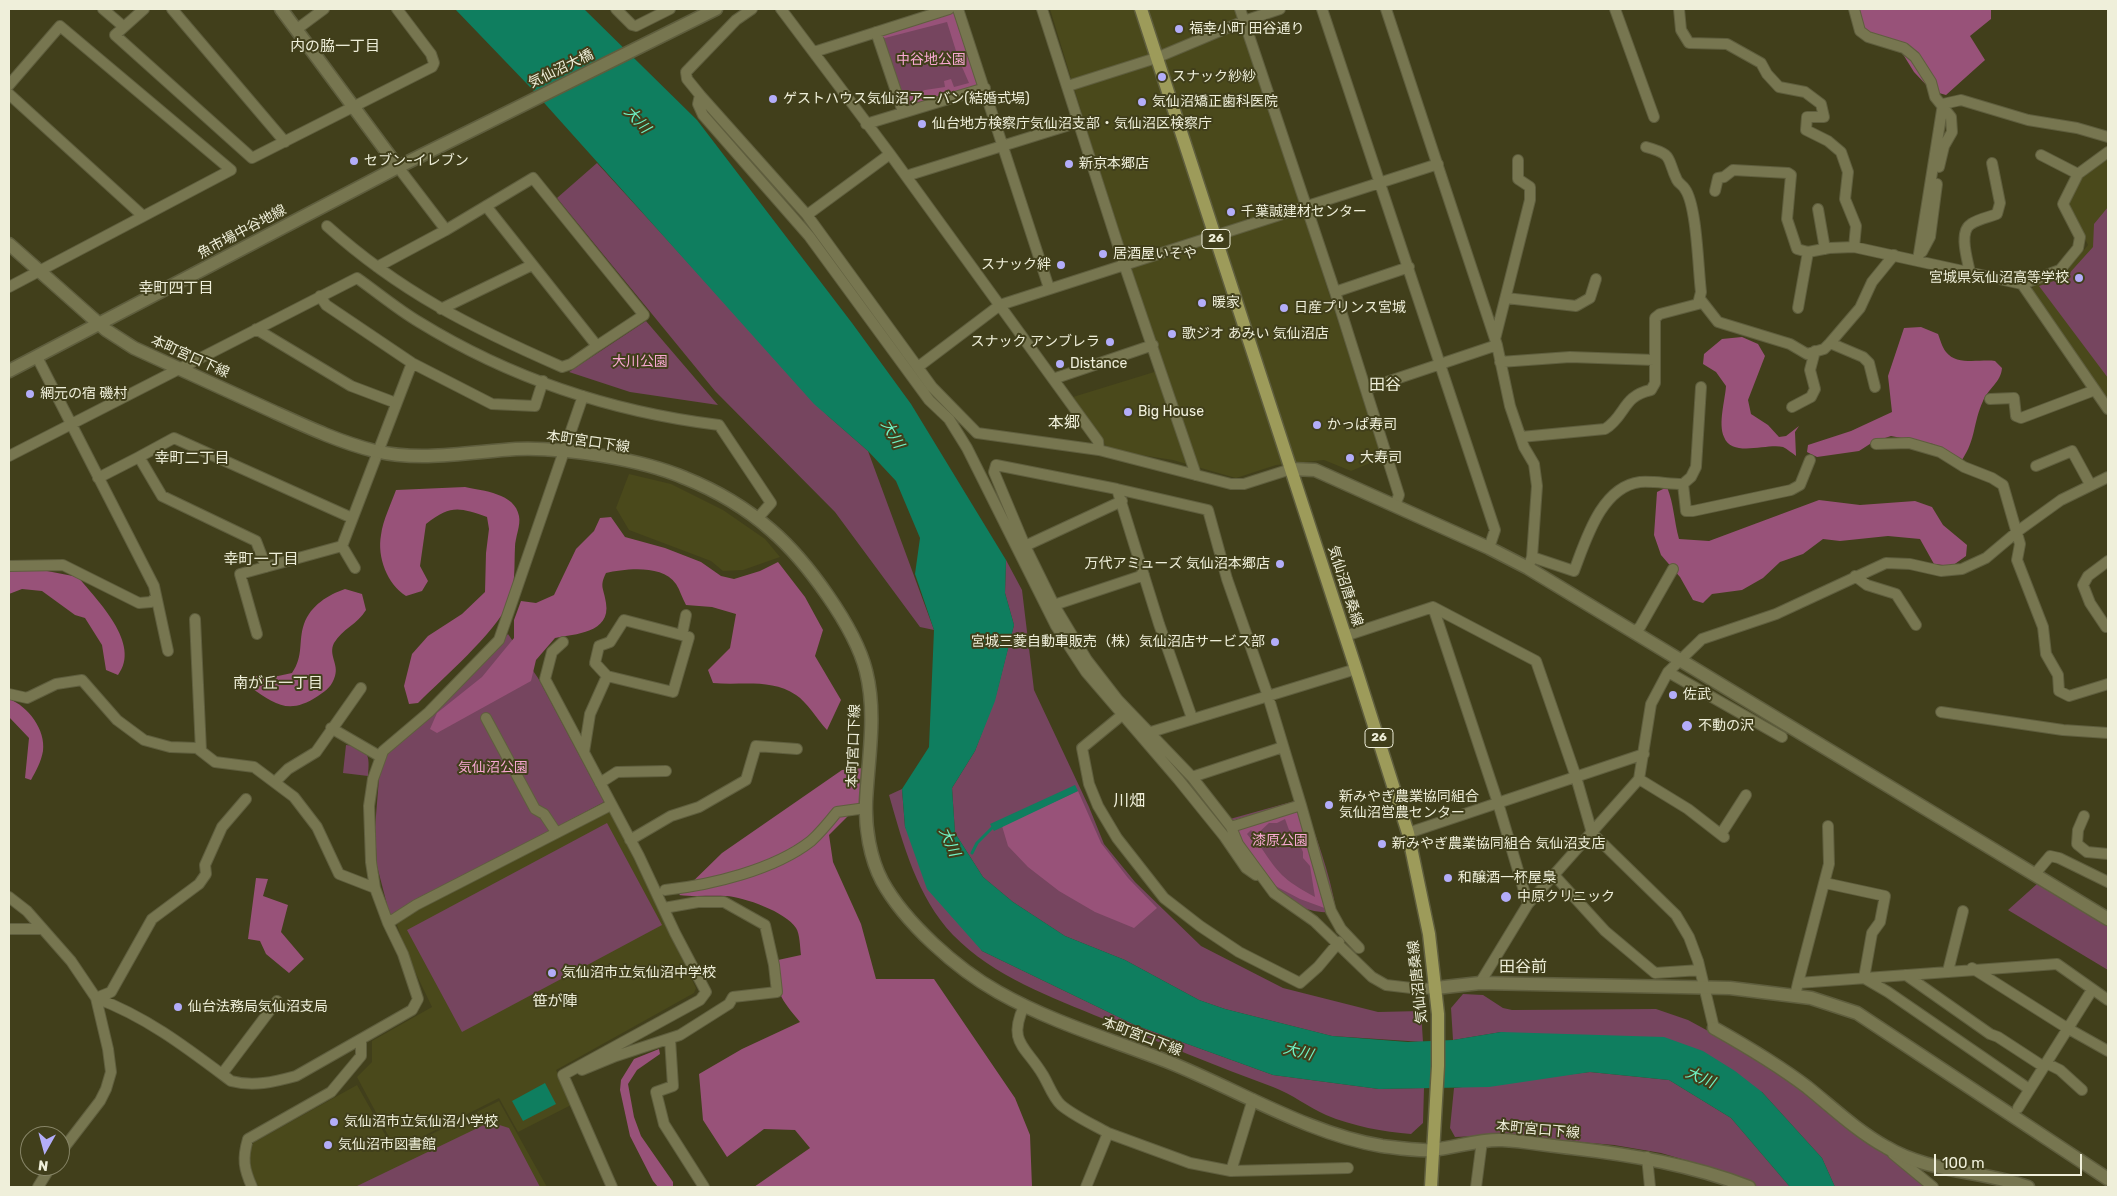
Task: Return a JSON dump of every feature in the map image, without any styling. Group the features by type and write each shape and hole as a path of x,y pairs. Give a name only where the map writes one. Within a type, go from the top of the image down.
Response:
{"main road":[{"name":"気仙沼唐桑線","path":"1141,9 1408,833 1419,881 1436,988 1438,1014 1436,1115 1431,1187"}],"street":[{"path":"103,9 124,27"},
{"path":"144,9 116,35 252,158 432,67 434,63 431,54 397,9"},
{"path":"172,9 285,142"},
{"path":"281,9 446,230"},
{"path":"297,29 324,9"},
{"path":"616,9 632,25 636,26 670,9"},
{"name":"気仙沼大橋","path":"490,121 716,9"},
{"path":"752,9 736,20 686,72 687,79 807,215 932,387 977,433 1099,450 1231,484 1244,484 1291,469 1315,470 1489,548 1530,563 1574,571 1588,534 1605,506 1621,488 1640,482 1683,484 1691,477 1696,467 1701,386"},
{"path":"782,9 890,154 1098,441 1099,450"},
{"path":"814,52 949,9"},
{"path":"958,9 1049,288"},
{"path":"1042,9 1124,264 1196,475"},
{"path":"1240,9 1366,389 1399,495 1395,505"},
{"path":"1068,86 1156,58 1244,20 1280,9"},
{"path":"1322,9 1495,530 1489,548"},
{"path":"1386,9 1496,342 1510,406 1520,438 1534,464 1537,486 1530,563"},
{"path":"1615,9 1654,117"},
{"path":"1679,9 1681,30 1689,43 1726,44 1761,63 1767,74 1779,87 1805,92 1821,104 1824,117 1807,117 1806,130 1828,141 1841,152 1848,172 1845,199 1856,226 1854,247"},
{"path":"1854,9 1860,31 1868,37 1904,48 1915,57 1931,82 1935,97 1943,104"},
{"path":"9,85 60,26 231,170 9,287"},
{"path":"876,32 903,112"},
{"path":"866,124 985,88"},
{"path":"9,94 143,216"},
{"path":"700,95 698,104 703,115 809,236 929,400 949,419 972,457 1062,636 1086,672 1178,779 1224,836 1246,868 1267,883"},
{"path":"1943,104 1961,100 2028,120 2077,128 2108,137"},
{"path":"1918,260 1943,104"},
{"name":"魚市場中谷地線","path":"9,371 100,325 398,167 490,121"},
{"path":"906,176 1079,122"},
{"path":"1520,438 1605,429 1614,423 1628,401 1638,393 1650,390 1655,384 1655,318 1660,314 1698,304 1700,299 1691,206 1685,189 1678,183 1671,160 1662,151 1646,147"},
{"path":"1715,191 1718,178 1724,177 1733,170 1788,173 1791,175 1787,219 1798,249 1808,252 1825,248 1854,247 2022,284 2060,270 2078,248 2080,237 2063,204 2078,174 2108,152"},
{"path":"807,215 890,154"},
{"path":"2041,155 2078,174"},
{"path":"1496,342 1530,200 1530,187 1518,178 1518,160"},
{"path":"918,367 1000,305 1438,164"},
{"path":"1970,273 1965,238 1966,230 1970,224 1997,214 2000,203 1992,164"},
{"path":"327,226 377,268 441,309 504,342 562,367 571,364 644,315 533,178 446,230 377,268"},
{"path":"486,206 597,346"},
{"path":"1818,210 1825,248"},
{"name":"本町宮口下線","path":"9,244 100,325 134,348 332,438 378,452 427,456 522,449 564,452 631,462 684,477 757,519 776,534 828,596 856,644 866,668 872,722 866,808 872,853 882,880 898,903 944,953 968,973 1024,1006 1169,1062 1324,1131 1353,1140 1379,1146 1434,1150 1482,1141 1500,1140 1647,1157 1730,1179 1749,1187"},
{"path":"1798,308 1808,252"},
{"path":"1700,299 1718,322 1790,344 1807,354 1824,349 1860,308 1872,282 1894,255"},
{"path":"441,309 532,265"},
{"path":"1335,292 1409,267"},
{"path":"9,456 357,278 419,322 492,362 606,404 677,420 719,425 771,503 757,519"},
{"path":"1506,298 1576,306 1590,298 1596,279"},
{"path":"2022,284 2108,409"},
{"path":"320,296 326,305 412,364 492,404 535,406 543,382"},
{"path":"256,329 351,386 396,403"},
{"path":"1366,389 1496,342"},
{"path":"1830,342 1863,357 1869,363 1874,387"},
{"path":"1053,379 1153,345"},
{"path":"1792,407 1811,397 1815,389 1810,370 1815,351"},
{"path":"37,357 154,586 168,651"},
{"path":"1500,362 1570,357 1654,360"},
{"path":"342,546 412,364"},
{"path":"1990,399 2014,398 2016,416 2022,418 2095,390"},
{"path":"96,998 119,1007 158,1027 231,1081 244,1084 276,1081 296,1076 412,1010 418,999 403,954 388,923 375,888 371,862 369,806 373,780 383,751 429,712 499,640 522,579 583,396"},
{"path":"98,478 174,438 352,518"},
{"path":"1876,444 1909,443 1940,452 1964,467 1992,478 2003,485 2011,518 2018,531 2020,544 2017,560 2043,626 2046,654 2058,675 2059,691 2069,696 2108,684"},
{"path":"2036,466 2072,451 2090,484"},
{"path":"139,457 162,496 256,541 266,567"},
{"path":"1683,484 1686,511 1693,511 1791,490 1800,485 1810,460"},
{"path":"1359,948 1342,929 1331,911 1268,696 1227,578 1208,510 1117,488 996,466 994,472 1025,546 1054,605 1087,660 1118,700 1151,732 1192,777 1232,827 1238,844 1274,893 1314,921 1339,942 1372,977 1386,985 1420,989 1480,983 1796,990 1864,978 1972,968 2057,964 2108,1000"},
{"path":"1480,983 1528,904 1639,779 1651,704 1668,672 1702,638 1776,614 1886,563 1910,564 1941,571 1962,569 1986,558 2018,531 2061,500 2090,484 2108,477"},
{"path":"1117,488 1192,718"},
{"path":"1025,546 1122,501"},
{"path":"257,634 240,574 342,546"},
{"path":"342,546 355,568"},
{"path":"2106,627 2090,602 2083,585 2088,576 2108,561"},
{"path":"1530,563 1679,660 2108,919"},
{"path":"9,566 63,565 139,603 151,602 156,597"},
{"path":"1635,631 1673,569"},
{"path":"1054,605 1144,575"},
{"path":"1856,576 1867,585 1896,594 1916,625"},
{"path":"1433,607 1498,803 1528,904"},
{"path":"1345,636 1433,607 1536,661 1576,777 1592,833 1676,915 1689,937 1705,987 1714,1028 1748,1047 1805,1086 1886,1148 1933,1187"},
{"path":"682,635 686,616"},
{"path":"195,619 201,752"},
{"path":"624,620 689,637 673,692 607,676 595,663 599,646 610,642 624,620"},
{"path":"563,642 552,652 545,679 630,840 706,992 700,1000 563,1075 612,1187"},
{"path":"1151,732 1356,669"},
{"path":"1668,672 1782,737"},
{"path":"584,752 590,714 607,676"},
{"path":"9,694 27,698 56,684 82,680 117,720 144,740 170,746 197,748 215,762 254,767 294,797 317,827 340,874 375,888"},
{"path":"274,782 288,769 316,752 331,728 361,688"},
{"path":"1941,712 2063,730 2108,733"},
{"path":"1122,715 1082,748 1089,784 1098,806 1117,838 1164,898 1200,926 1239,952 1300,982 1318,967 1339,942"},
{"path":"486,718 535,808 544,814 556,832"},
{"path":"331,728 381,757"},
{"path":"630,840 671,816 699,807 746,780 756,746 797,749"},
{"path":"1192,777 1283,747"},
{"path":"1408,833 1644,754"},
{"path":"600,783 617,772 666,772"},
{"path":"1639,779 1688,809 1722,836 1746,795"},
{"path":"96,998 111,992 152,919 199,884 206,874 205,865 222,827 246,800"},
{"path":"388,923 416,905 611,805"},
{"path":"1232,827 1301,805"},
{"path":"665,890 697,887 788,856 821,832 837,812 866,808"},
{"path":"2084,816 2078,830 2077,844 2087,852 2108,854"},
{"path":"1796,990 1817,903 1825,883 1829,864 1828,826"},
{"path":"2034,875 2050,856 2059,858 2108,882"},
{"path":"1554,875 1605,931 1655,973 1700,970"},
{"path":"1825,883 1885,896 1880,922 1872,933 1864,978"},
{"path":"9,896 27,911 43,929 71,962 96,998 111,1072 100,1101 70,1140"},
{"path":"572,1070 590,1067 616,1056 680,1035 729,1004 733,998 777,992 774,965 765,925 724,902 698,902 664,908"},
{"path":"1948,971 1963,911"},
{"path":"9,929 43,929"},
{"path":"1972,968 2067,1028 2108,1051"},
{"path":"1906,975 1990,1034 2045,1065 2060,1070 2082,1090"},
{"path":"1864,978 1888,992 2029,1090"},
{"path":"1796,990 1812,998 1857,1013 2108,1179"},
{"path":"2018,1108 2092,990"},
{"path":"222,1074 278,1001"},
{"path":"1024,1006 1017,1020 1016,1034 1020,1046 1040,1071 1058,1103 1108,1133 1150,1150 1190,1163 1230,1170 1348,1168"},
{"path":"670,1039 673,1086 656,1092 664,1124 704,1187"},
{"path":"252,1187 244,1171 243,1156 248,1139 331,1092 361,1056 361,1040"},
{"path":"1230,1170 1254,1099"},
{"path":"1086,1187 1108,1133"},
{"path":"1476,1187 1482,1141"},
{"path":"1886,1148 1914,1160 1956,1172 2028,1187"},
{"path":"1647,1157 1650,1187"},
{"path":"38,1187 45,1176"}],"shaded area":[{"path":"955,9 983,87 904,109 903,99 925,90 945,87 944,81 951,79 954,87 969,83 959,60 944,66 941,58 949,57 956,51 947,22 881,39 880,34"},
{"path":"1050,9 1237,9 1382,458 1351,471 1324,460 1276,465 1236,478 1173,460 1109,450 1073,397 1164,369 1093,150"},
{"path":"1849,9 1991,9 1991,19 1970,36 1985,60 1946,95 1932,91 1914,72 1901,51 1865,30"},
{"name":"宮城県気仙沼高等学校","path":"2108,159 2108,405 2031,292 2034,283 2065,273 2088,245 2068,203 2080,179"},
{"path":"1921,327 1938,334 1945,350 1956,359 1995,361 2002,368 1997,381 1983,401 1970,445 1962,460 1933,444 1891,436 1873,442 1859,451 1817,457 1807,452 1808,445 1851,431 1892,412 1888,376 1904,328"},
{"path":"1742,337 1758,344 1765,356 1748,400 1751,414 1768,425 1779,437 1786,436 1799,426 1795,432 1796,456 1783,447 1734,447 1724,437 1722,419 1726,386 1716,372 1703,364 1704,354 1722,339"},
{"path":"629,474 671,484 723,510 765,539 780,557 743,570 723,571 711,561 629,530 616,508"},
{"path":"465,487 497,494 511,502 516,508 519,523 515,543 511,597 501,616 480,642 418,703 409,704 404,686 412,654 428,636 462,614 485,592 489,529 487,517 462,510 442,513 426,524 420,566 428,581 422,591 406,596 399,591 389,577 382,561 380,543 383,524 396,490"},
{"path":"1667,487 1679,539 1709,541 1819,500 1860,505 1915,501 1932,507 1943,525 1967,545 1966,556 1952,566 1934,564 1920,539 1888,536 1840,541 1823,539 1803,554 1780,562 1763,578 1742,590 1712,594 1703,603 1693,600 1680,577 1661,555 1654,535 1657,492"},
{"path":"611,517 625,537 665,548 701,562 721,576 734,579 760,571 778,562 805,597 823,630 815,656 841,700 827,730 804,702 786,690 766,685 713,683 708,670 730,648 736,614 712,607 686,605 676,584 670,578 662,573 633,569 606,573 602,585 606,603 606,613 603,621 590,630 555,638 536,660 531,681 437,733 430,729 437,713 482,677 514,638 514,620 521,601 536,603 554,595 576,549 594,531 600,518"},
{"path":"9,570 47,571 78,577 105,610 121,636 125,650 124,663 118,675 106,670 102,645 85,618 75,615 42,591 22,589 9,594"},
{"path":"345,589 362,594 366,610 359,619 337,638 332,647 336,672 329,688 308,702 291,706 275,703 250,687 251,676 278,676 292,673 298,661 302,630 307,617 321,602 332,594"},
{"path":"9,699 16,702 29,713 42,735 43,751 31,780 25,778 29,738 9,717"},
{"path":"874,767 866,798 829,835 833,862 861,924 876,979 934,979 1015,1098 1030,1135 1032,1187 754,1187 810,1148 795,1130 764,1129 727,1157 703,1120 699,1074 742,1049 800,1022 780,994 777,971 778,960 801,955 800,941 796,928 791,922 764,906 734,897 679,895 722,853 842,770"},
{"path":"1078,791 1101,843 1128,878 1157,908 1134,928 1095,912 1059,891 1028,867 1008,846 1002,826"},
{"path":"1300,802 1330,910 1300,899 1268,882 1236,833 1233,820","holes":["1285,819 1289,830 1294,832 1303,852 1303,858 1310,866 1315,897 1282,875 1258,843 1255,844 1247,834 1251,830 1256,835 1269,823 1277,823"]},
{"name":"気仙沼市立気仙沼中学校","path":"610,810 696,988 694,993 556,1070 573,1104 518,1132 499,1098 396,1150 357,1077 372,1062 372,1041 432,1007 409,959 396,922"},
{"path":"256,878 268,879 263,896 288,905 281,932 304,959 289,973 266,954 260,941 248,939"},
{"path":"659,1049 660,1054 637,1070 628,1084 634,1117 641,1136 673,1182 673,1187 658,1187 653,1181 630,1136 620,1090 621,1080 634,1059"},
{"name":"気仙沼市立気仙沼小学校","path":"357,1085 395,1152 499,1101 547,1187 259,1187 250,1170 248,1158 253,1143"}],"green space":[{"name":"中谷地公園","path":"953,9 984,87 903,111 878,33"},
{"path":"597,163 828,416 868,451 934,630 920,627 835,512 715,391 557,198"},
{"path":"2108,207 2108,378 2039,286 2066,277 2093,247 2094,224"},
{"name":"大川公園","path":"646,321 718,405 630,392 569,372"},
{"path":"1006,560 1022,590 1034,690 1089,807 1104,844 1135,882 1201,946 1283,988 1378,1012 1421,1011 1423,1042 1332,1036 1225,1009 1199,1000 1125,960 1065,936 1013,902 983,877 955,833 952,788 975,751 996,695 1014,625 1005,593"},
{"name":"気仙沼公園","path":"508,634 538,678 604,802 390,916 377,866 375,828 379,778 387,753 477,668"},
{"path":"346,745 354,746 364,751 369,763 368,776 343,773"},
{"path":"902,789 905,827 982,951 1135,1025 1273,1075 1379,1089 1424,1088 1423,1123 1411,1134 1368,1128 1336,1119 1319,1112 1280,1090 1044,994 986,963 969,950 940,920 921,887 906,851 889,795"},
{"name":"漆原公園","path":"1302,799 1317,839 1333,896 1336,910 1329,912 1302,907 1278,894 1261,872 1230,819"},
{"path":"607,823 662,925 462,1032 407,930"},
{"path":"2037,884 2108,926 2108,970 2008,910"},
{"path":"1463,994 1483,995 1503,1008 1512,1010 1656,1009 1688,1020 1734,1045 1791,1082 1930,1187 1835,1187 1822,1158 1762,1092 1501,1032 1453,1040 1451,1008"},
{"path":"1590,1072 1669,1080 1731,1118 1790,1187 1755,1187 1723,1171 1661,1153 1614,1145 1498,1135 1455,1137 1450,1128 1454,1088"},
{"path":"490,1122 509,1128 540,1187 355,1187"}],"water":[{"name":"大川","path":"455,9 584,9 697,120 852,323 911,404 1006,560 1005,593 1014,625 995,701 975,751 952,788 955,833 983,877 1013,902 1065,936 1125,960 1199,1000 1225,1009 1332,1036 1408,1042 1453,1040 1501,1032 1664,1037 1703,1051 1735,1071 1762,1092 1822,1158 1835,1187 1790,1187 1731,1118 1669,1080 1590,1072 1489,1087 1379,1089 1273,1075 1135,1025 982,951 927,889 905,827 902,789 929,747 934,630 915,574 920,538 896,481 868,451 814,404 529,86"},
{"path":"1075,785 1078,791 994,831 990,824"},
{"path":"545,1083 556,1104 523,1121 512,1101"}],"waterway":[{"path":"972,853 977,843 995,825"}],"place":[{"name":"福幸小町 田谷通り","path":"1179,29"},
{"name":"スナック紗紗","path":"1162,77"},
{"name":"ゲストハウス気仙沼アーバン(結婚式場)","path":"773,99"},
{"name":"気仙沼矯正歯科医院","path":"1142,102"},
{"name":"仙台地方検察庁気仙沼支部・気仙沼区検察庁","path":"922,124"},
{"name":"セブン-イレブン","path":"354,161"},
{"name":"新京本郷店","path":"1069,164"},
{"name":"千葉誠建材センター","path":"1231,212"},
{"name":"居酒屋いそや","path":"1103,254"},
{"name":"スナック絆","path":"1061,265"},
{"name":"宮城県気仙沼高等学校","path":"2079,278"},
{"name":"暖家","path":"1202,303"},
{"name":"日産プリンス宮城","path":"1284,308"},
{"name":"歌ジオ あみい 気仙沼店","path":"1172,334"},
{"name":"スナック アンブレラ","path":"1110,342"},
{"name":"Distance","path":"1060,364"},
{"name":"網元の宿 磯村","path":"30,394"},
{"name":"Big House","path":"1128,412"},
{"name":"かっぱ寿司","path":"1317,425"},
{"name":"大寿司","path":"1350,458"},
{"name":"万代アミューズ 気仙沼本郷店","path":"1280,564"},
{"name":"宮城三菱自動車販売（株）気仙沼店サービス部","path":"1275,642"},
{"name":"佐武","path":"1673,695"},
{"name":"不動の沢","path":"1687,726"},
{"name":"新みやぎ農業協同組合 気仙沼営農センター","path":"1329,805"},
{"name":"新みやぎ農業協同組合 気仙沼支店","path":"1382,844"},
{"name":"和醸酒一杯屋梟","path":"1448,878"},
{"name":"中原クリニック","path":"1506,897"},
{"name":"気仙沼市立気仙沼中学校","path":"552,973"},
{"name":"仙台法務局気仙沼支局","path":"178,1007"},
{"name":"気仙沼市立気仙沼小学校","path":"334,1122"},
{"name":"気仙沼市図書館","path":"328,1145"}],"district":[{"name":"内の脇一丁目","path":"335,47"},
{"name":"幸町四丁目","path":"176,289"},
{"name":"田谷","path":"1385,385"},
{"name":"本郷","path":"1064,423"},
{"name":"幸町二丁目","path":"192,459"},
{"name":"幸町一丁目","path":"261,560"},
{"name":"南が丘一丁目","path":"278,684"},
{"name":"川畑","path":"1129,801"},
{"name":"田谷前","path":"1523,967"},
{"name":"笹が陣","path":"555,1002"}]}
